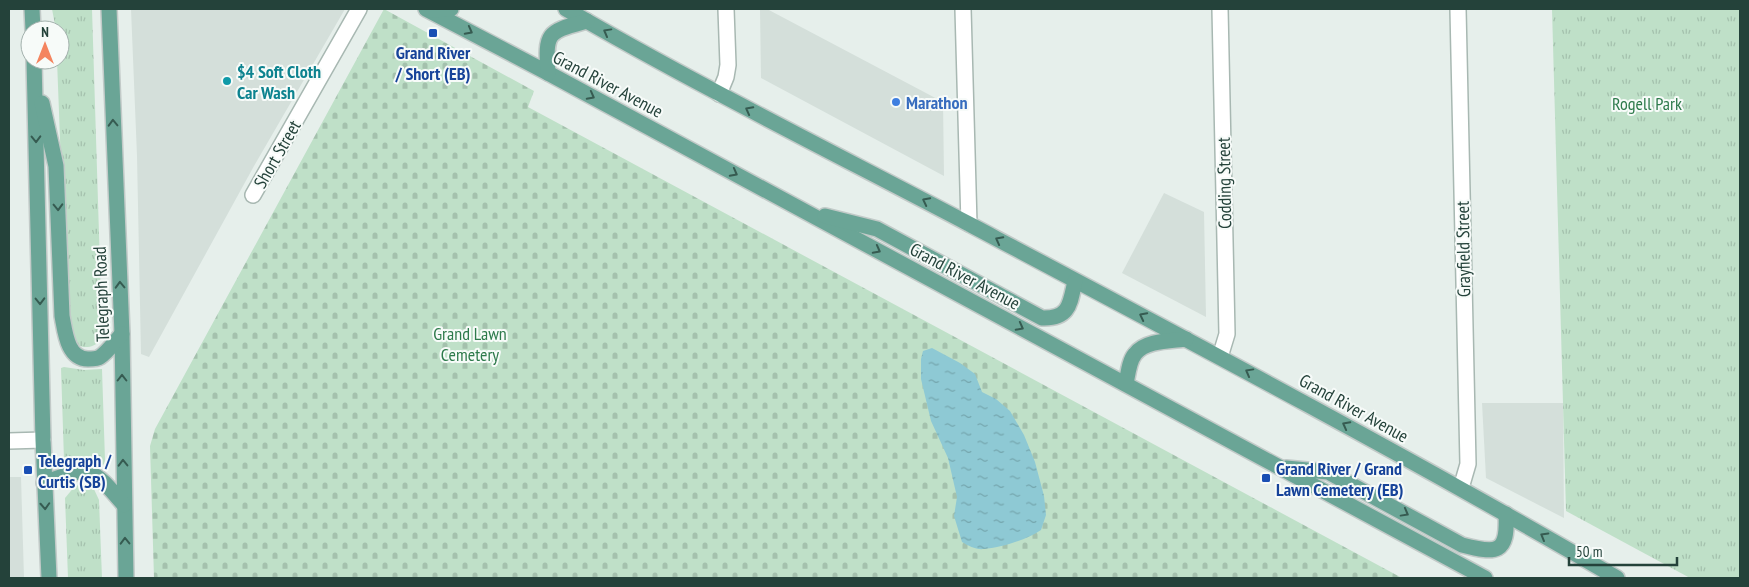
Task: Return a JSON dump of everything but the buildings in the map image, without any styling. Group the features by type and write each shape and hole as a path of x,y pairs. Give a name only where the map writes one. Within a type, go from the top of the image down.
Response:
{"main road":[{"name":"Telegraph Road","path":"109,9 122,334 126,578"},
{"path":"427,10 452,9"},
{"name":"Grand River Avenue","path":"566,9 720,94 1186,338 1461,488 1617,578"},
{"name":"Grand River Avenue","path":"427,10 548,73 1485,578"},
{"path":"548,73 547,42 553,34 567,26 587,21"},
{"path":"35,70 44,483 49,578"},
{"path":"36,70 56,166 62,316 67,338 72,351 83,359 91,360 99,358 122,334"},
{"path":"804,211 877,229 1042,318 1054,318 1068,309 1075,281"},
{"path":"1126,384 1133,355 1139,349 1152,344 1186,338"},
{"path":"1279,467 1328,472 1462,544 1482,550 1501,546 1507,533 1506,514"},
{"path":"44,483 77,471 92,473 102,479 124,505"}],"street":[{"name":"Short Street","path":"253,195 359,9"},
{"path":"720,94 728,65 726,9"},
{"path":"963,9 969,224"},
{"name":"Codding Street","path":"1220,9 1227,334 1220,357"},
{"name":"Grayfield Street","path":"1458,9 1468,464 1461,488"},
{"path":"9,440 43,440"}],"shaded area":[{"path":"131,9 345,9 254,166 149,357 141,354 137,156"},
{"path":"760,9 767,9 943,102 944,176 761,78"},
{"path":"1164,193 1204,212 1206,317 1122,273"},
{"path":"1482,403 1563,403 1564,518 1486,478"},
{"path":"9,477 21,477 24,578 9,578"}],"green space":[{"path":"52,9 92,9 102,330 99,341 90,347 76,344 67,322 57,70 70,70 70,20 54,20"},
{"name":"Grand Lawn Cemetery","path":"384,9 534,91 528,107 1402,578 154,578 150,446 155,429"},
{"name":"Rogell Park","path":"1552,9 1740,9 1740,578 1690,578 1566,511"},
{"path":"61,368 84,370 102,369 105,460 101,466 89,461 81,460 68,463 64,460"},
{"path":"83,484 93,487 99,500 102,578 68,578 65,498 75,486"}],"water":[{"path":"932,348 960,363 975,374 982,392 996,399 1010,411 1024,435 1035,462 1044,496 1046,515 1041,530 1029,537 998,547 981,549 962,542 954,516 957,497 948,458 931,421 921,379 923,351"}],"place":[{"name":"Grand River / Short (EB)","path":"433,33"},
{"name":"$4 Soft Cloth Car Wash","path":"227,81"},
{"name":"Marathon","path":"896,102"},
{"name":"Telegraph / Curtis (SB)","path":"28,470"},
{"name":"Grand River / Grand Lawn Cemetery (EB)","path":"1266,478"}]}
